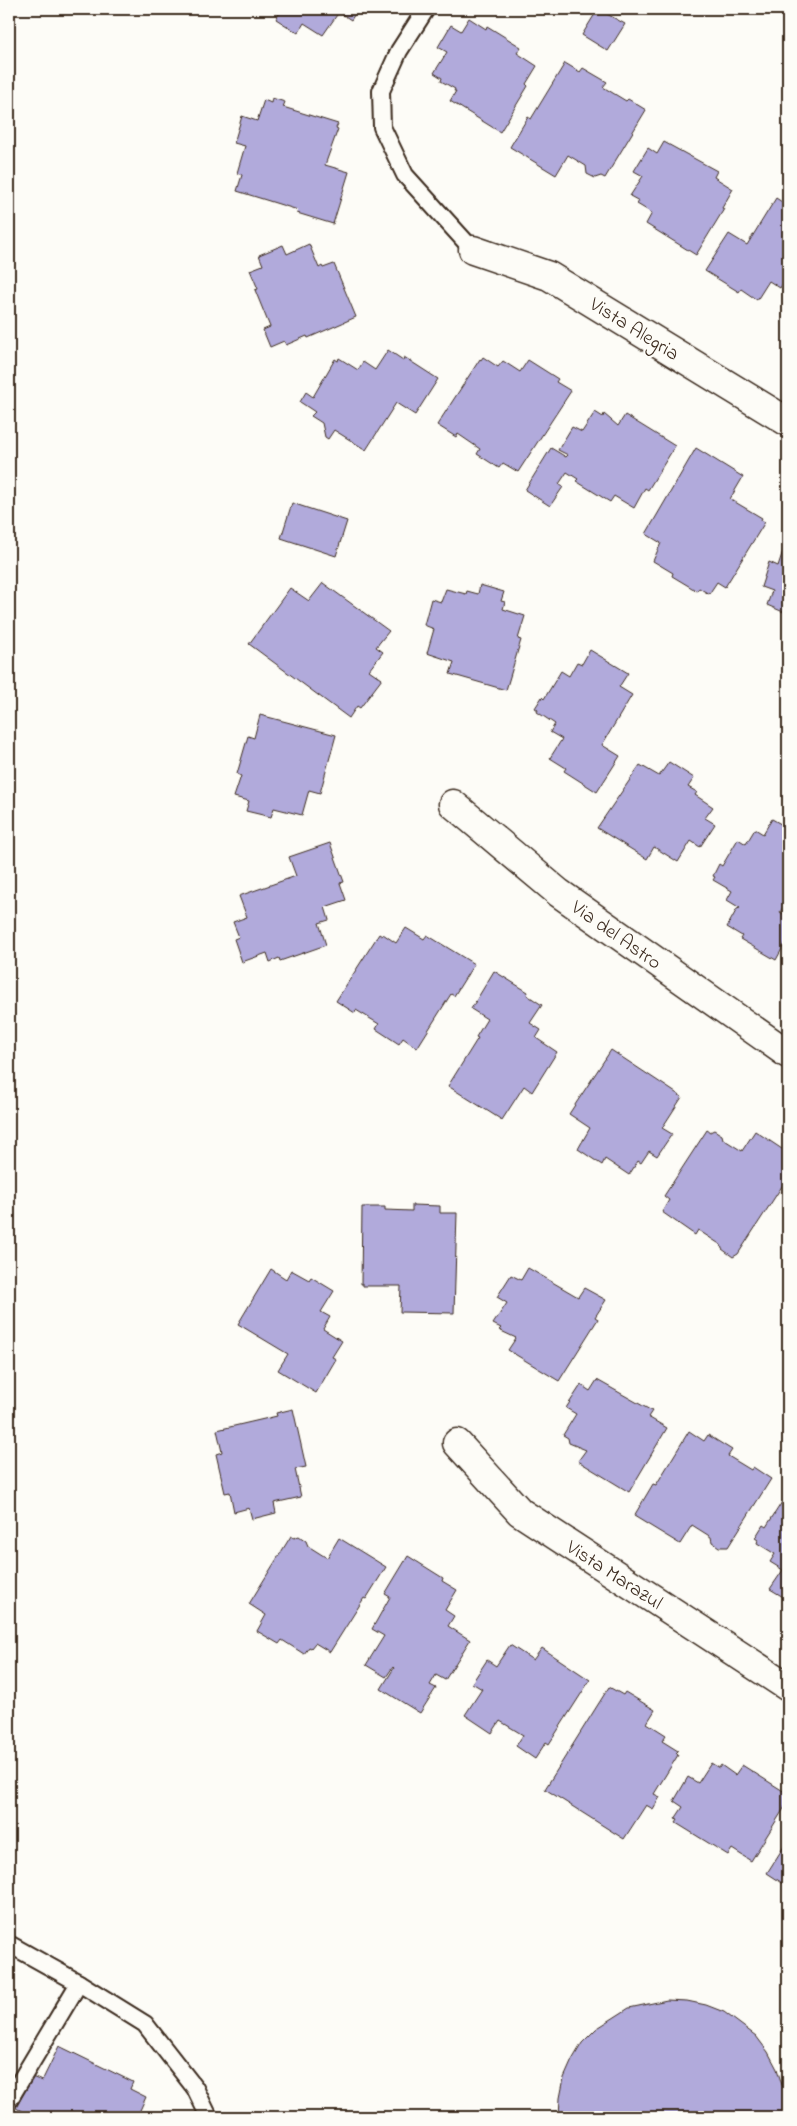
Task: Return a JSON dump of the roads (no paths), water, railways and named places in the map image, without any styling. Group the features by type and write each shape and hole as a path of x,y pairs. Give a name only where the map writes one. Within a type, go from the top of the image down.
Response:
{"street":[{"name":"Vista Alegria","path":"473,250 549,276 788,422"},
{"name":"Via del Astro","path":"453,804 559,893 788,1054"},
{"name":"Vista Marazul","path":"457,1443 520,1512 788,1687"}],"lane":[{"path":"426,9 399,51 381,91 382,127 405,175 473,250"},
{"path":"9,1944 79,1983 146,2024 195,2088 209,2117"},
{"path":"9,2100 79,1983"}]}
